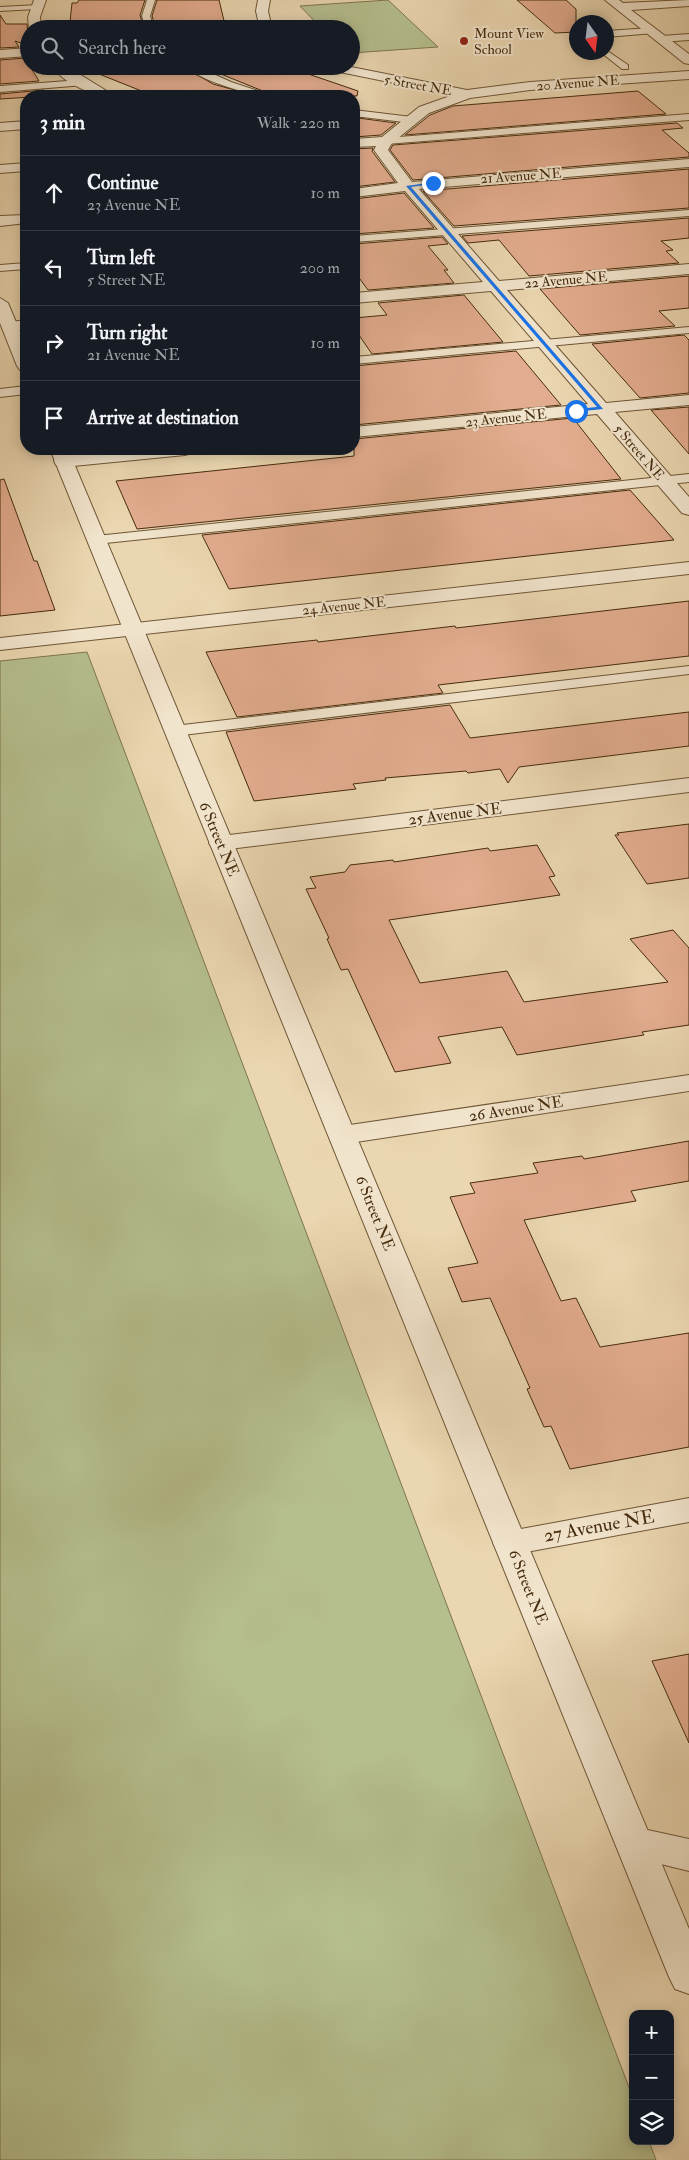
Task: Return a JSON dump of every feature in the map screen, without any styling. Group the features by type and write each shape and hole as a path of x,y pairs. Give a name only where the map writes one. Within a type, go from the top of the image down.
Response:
{"street":[{"path":"264,0 262,12 264,20"},
{"path":"615,3 689,2"},
{"path":"34,20 38,3"},
{"path":"615,3 689,60"},
{"path":"0,54 20,53"},
{"name":"5 Street NE","path":"360,74 442,87 468,94"},
{"path":"70,75 96,90"},
{"name":"20 Avenue NE","path":"468,94 551,85 689,75"},
{"name":"5 Street NE","path":"468,94 433,106 412,120 386,141 382,146 382,154 689,509"},
{"path":"0,126 20,124"},
{"path":"360,143 386,141"},
{"name":"21 Avenue NE","path":"360,192 408,186 689,163"},
{"path":"0,169 20,167"},
{"path":"0,221 20,219"},
{"name":"22 Avenue NE","path":"360,297 689,269"},
{"path":"0,303 18,326"},
{"name":"23 Avenue NE","path":"360,431 689,400"},
{"name":"6 Street NE","path":"61,455 689,1977"},
{"name":"24 Avenue NE","path":"0,644 689,568"},
{"name":"25 Avenue NE","path":"221,843 689,785"},
{"name":"26 Avenue NE","path":"343,1135 689,1083"},
{"name":"27 Avenue NE","path":"510,1543 689,1510"},
{"path":"634,1843 689,1855"}],"lane":[{"path":"147,20 146,16 150,0"},
{"path":"0,9 38,3"},
{"path":"614,33 650,31"},
{"path":"661,39 689,37"},
{"path":"614,58 626,67"},
{"path":"208,75 248,90"},
{"path":"0,89 82,83"},
{"path":"360,114 412,120"},
{"path":"386,141 689,116"},
{"path":"360,239 689,212"},
{"path":"0,268 20,266"},
{"path":"360,360 689,330"},
{"path":"0,393 20,391"},
{"path":"96,540 689,478"},
{"path":"174,731 689,670"}],"green space":[{"path":"388,0 438,47 360,52 360,20 313,20 300,6"},
{"path":"87,652 629,2087 629,2145 650,2145 656,2160 0,2160 0,661"}],"building":[{"path":"79,0 145,0 140,15 141,20 70,20 72,3 77,3"},
{"path":"157,0 219,0 224,20 153,20 152,16"},
{"path":"517,0 566,0 576,9 576,15 569,15 569,32 555,33"},
{"path":"0,15 6,24 20,24 20,43 15,41 19,47 0,48"},
{"path":"20,58 20,75 35,75 39,81 0,84 0,60"},
{"path":"102,75 198,75 213,84 234,90 139,90"},
{"path":"223,75 311,75 355,90 260,90"},
{"path":"638,91 666,114 405,135 430,115 453,106"},
{"path":"20,92 20,98 0,99 0,94"},
{"path":"360,118 396,123 381,135 360,137"},
{"path":"677,123 683,128 662,130 689,153 689,157 413,180 390,150 393,145"},
{"path":"373,148 372,151 395,182 360,186 360,149"},
{"path":"689,169 689,208 454,226 423,191"},
{"path":"404,193 434,228 360,234 360,198"},
{"path":"689,218 689,238 661,241 673,250 666,251 679,263 529,276 499,240 468,243 462,236"},
{"path":"442,237 448,244 428,246 448,270 444,270 454,283 368,290 360,279 360,244"},
{"path":"689,276 689,308 659,311 675,326 580,335 540,289"},
{"path":"464,295 503,342 372,354 360,337 360,317 387,315 378,303"},
{"path":"684,335 689,340 689,393 640,398 592,344"},
{"path":"516,351 561,405 360,424 360,365"},
{"path":"689,407 689,454 651,410"},
{"path":"573,418 621,479 137,529 116,481 360,455 360,438"},
{"path":"4,479 34,561 37,561 55,610 0,616 0,480"},
{"path":"630,490 674,540 229,589 202,535"},
{"path":"689,601 689,656 438,685 443,693 237,717 206,652 317,640 318,642 455,626 456,628"},
{"path":"450,705 470,738 689,712 689,746 519,767 508,783 500,769 468,773 466,771 385,778 386,780 353,784 356,789 254,801 226,732"},
{"path":"689,824 689,878 647,884 615,835 619,835 617,833"},
{"path":"537,845 555,876 549,877 560,895 389,920 420,983 507,971 524,1002 668,982 630,939 673,930 689,948 689,1025 642,1032 644,1035 517,1055 502,1027 438,1037 451,1063 395,1072 348,969 341,970 327,939 329,938 306,889 316,888 310,877 345,872 350,865 393,860 394,862 488,848 490,851"},
{"path":"689,1141 689,1181 631,1191 636,1201 524,1220 561,1301 576,1298 600,1347 689,1333 689,1447 570,1469 551,1426 544,1427 527,1389 530,1388 490,1298 462,1302 448,1268 478,1263 450,1197 475,1193 470,1183 538,1173 533,1163 582,1156 584,1159"},
{"path":"689,1654 689,1743 652,1661"}],"place":[{"name":"Mount View School","path":"464,41"}],"route":[{"path":"433,183 408,186 601,408 576,411"}]}
